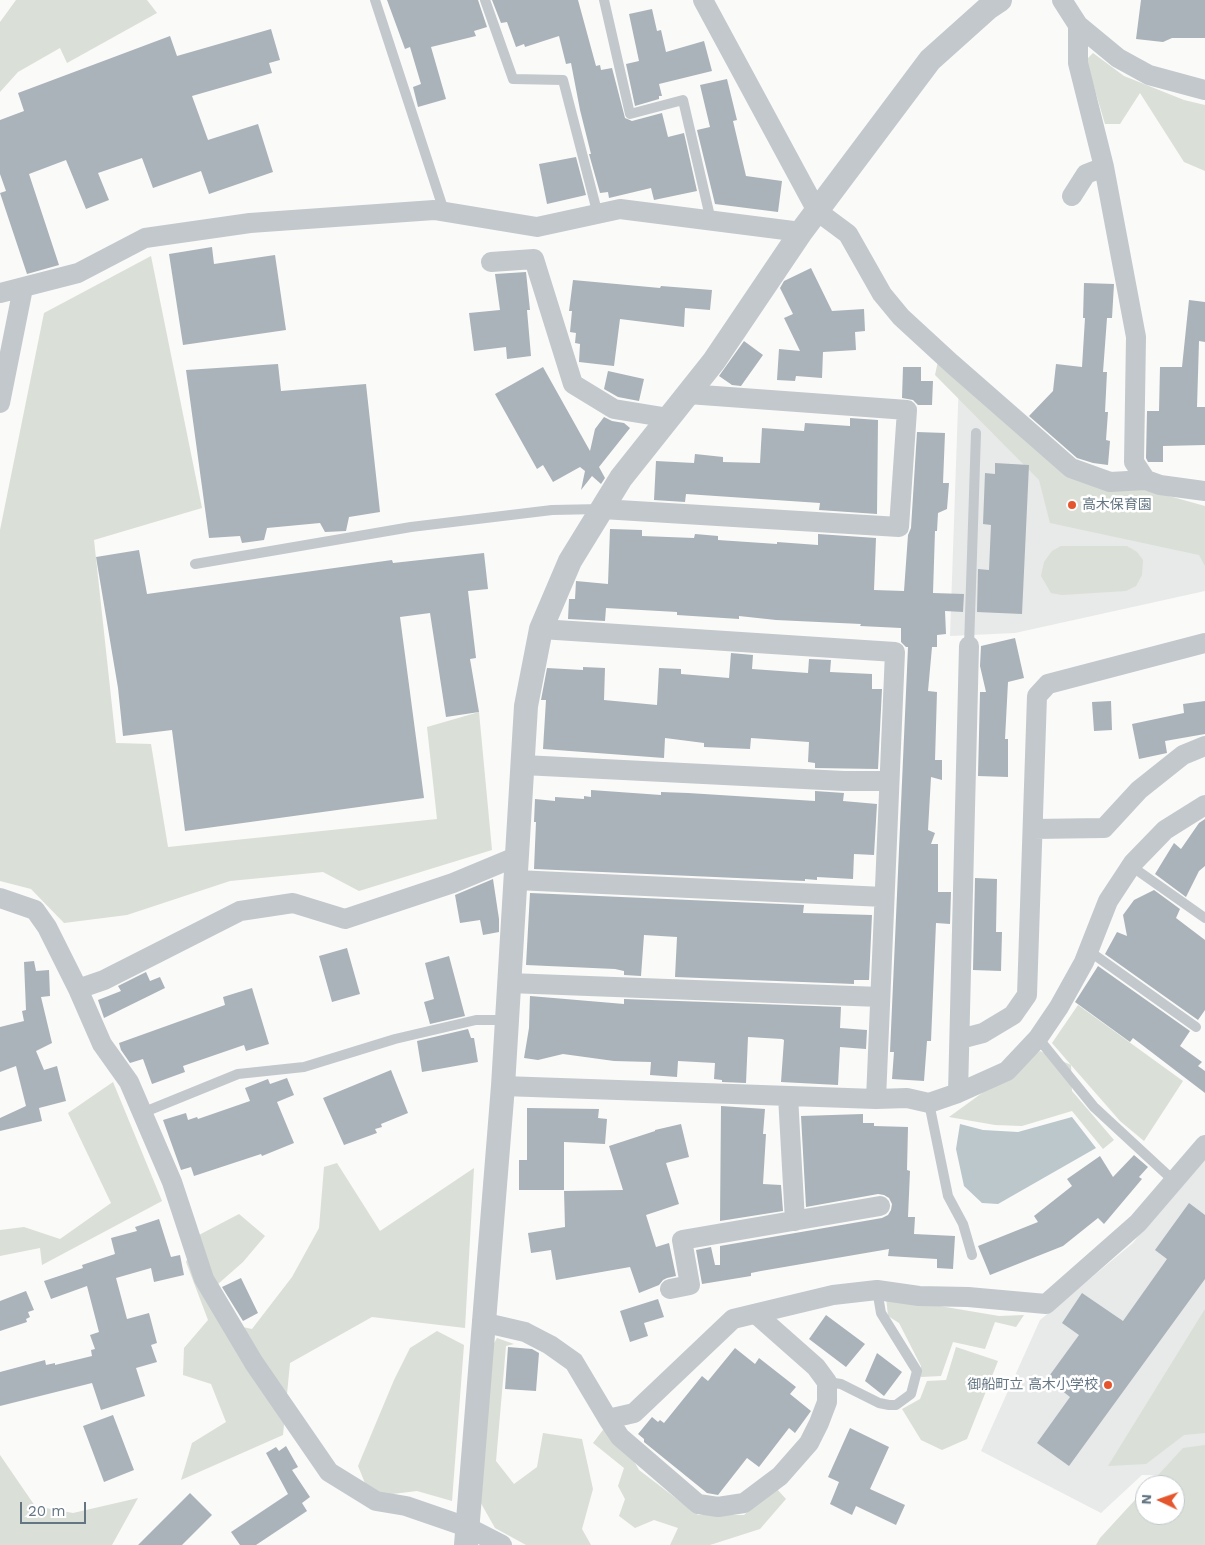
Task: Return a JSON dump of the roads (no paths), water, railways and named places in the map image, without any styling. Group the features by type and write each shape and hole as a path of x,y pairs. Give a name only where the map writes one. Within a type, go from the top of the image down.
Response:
{"street":[{"path":"702,0 817,211 848,234 882,294 901,317 1071,468 1110,482 1146,480 1160,485 1204,489"},
{"path":"466,1536 507,1020 526,706 541,629 570,561 621,478 714,361 801,232 930,60 988,8 1000,0"},
{"path":"1062,0 1078,25 1118,58 1149,74 1205,90"},
{"path":"1078,25 1078,63 1104,166 1136,337 1134,462 1146,480"},
{"path":"1072,196 1086,174 1104,166"},
{"path":"0,293 78,273 145,238 250,223 434,210 537,227 620,209 801,232"},
{"path":"491,262 534,259 573,384 614,409 669,418"},
{"path":"0,402 23,288"},
{"path":"602,509 899,527 907,410 688,394"},
{"path":"541,629 895,652 876,1099"},
{"path":"960,1039 983,1033 1013,1015 1027,995 1037,696 1048,684 1205,643"},
{"path":"958,1093 968,646"},
{"path":"1032,829 1104,828 1139,790 1183,755 1205,746"},
{"path":"523,765 844,781 889,781"},
{"path":"502,1086 876,1099 907,1098 929,1103 958,1093 1008,1070 1038,1038 1059,1007 1089,951 1108,901 1131,866 1165,830 1205,805"},
{"path":"78,989 104,980 240,910 293,903 346,918 453,883 518,856"},
{"path":"516,880 884,897"},
{"path":"0,898 35,910 47,927 78,989 102,1044 129,1082 172,1182 204,1279 254,1363 329,1472 376,1501 406,1506 466,1536 502,1545"},
{"path":"509,983 880,997"},
{"path":"788,1096 795,1221"},
{"path":"608,1419 634,1413 733,1320 833,1295 877,1290 919,1296 968,1297 1046,1304 1138,1223 1205,1145"},
{"path":"670,1289 690,1285 682,1240 880,1206"},
{"path":"482,1322 525,1332 550,1345 574,1362 620,1437 698,1504 718,1507 744,1502 780,1476 809,1442 820,1423 827,1402 828,1382 816,1367 756,1314"}],"lane":[{"path":"375,0 444,212"},
{"path":"485,0 513,79 563,80 598,215"},
{"path":"604,0 630,114 683,100 711,220"},
{"path":"968,646 976,433"},
{"path":"195,564 411,527 552,510 602,509"},
{"path":"1131,866 1205,918"},
{"path":"1089,951 1196,1028"},
{"path":"142,1113 238,1074 304,1067 395,1039 476,1020 507,1020"},
{"path":"1038,1038 1094,1107 1174,1181"},
{"path":"929,1103 948,1196 963,1224 972,1255"},
{"path":"828,1382 841,1384 879,1403 889,1405 896,1405 911,1394 917,1371 881,1313 877,1290"}],"place":[{"name":"高木保育園","path":"1072,505"},
{"name":"御船町立 高木小学校","path":"1108,1385"}]}
